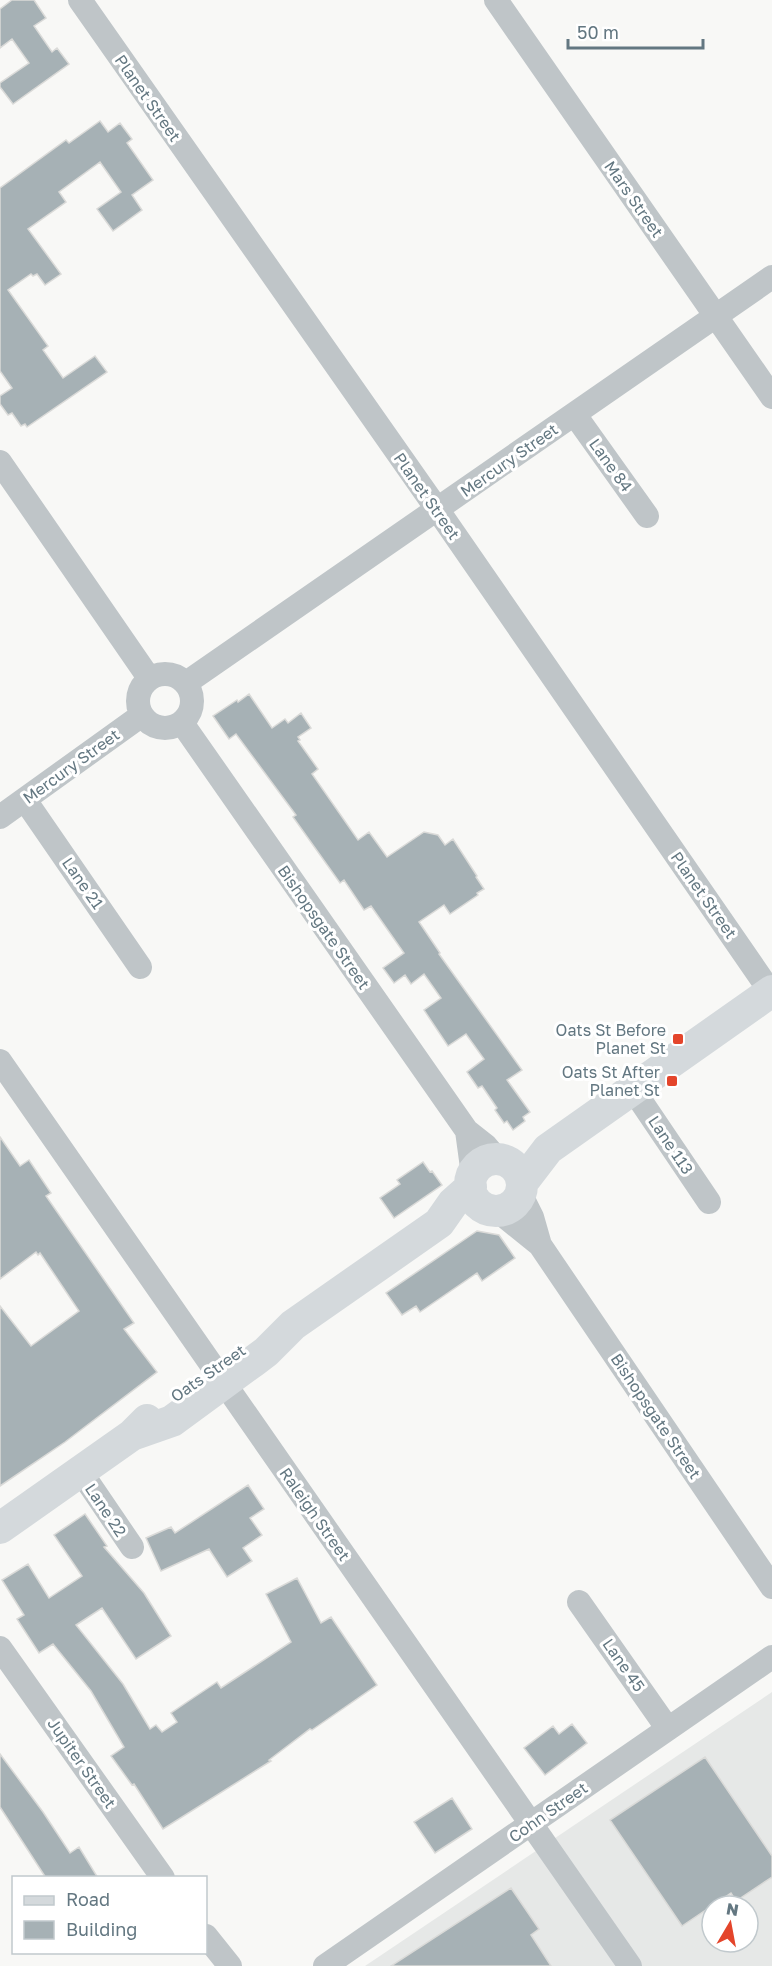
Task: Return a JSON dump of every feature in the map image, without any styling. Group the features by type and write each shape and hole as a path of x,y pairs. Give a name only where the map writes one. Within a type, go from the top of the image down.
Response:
{"main road":[{"name":"Oats Street","path":"0,1528 132,1435 160,1407 266,1352 293,1325 439,1223 462,1218 496,1185 772,992"}],"street":[{"name":"Planet Street","path":"80,0 772,992"},
{"name":"Mars Street","path":"496,0 772,397"},
{"name":"Mercury Street","path":"186,683 772,276"},
{"name":"Lane 84","path":"574,415 647,516"},
{"path":"0,462 149,678"},
{"path":"165,674 180,678 186,683 193,699 188,716 182,723 164,728 148,722 142,715 138,708 139,691 149,678 165,674"},
{"name":"Mercury Street","path":"0,817 142,715"},
{"name":"Bishopsgate Street","path":"182,723 467,1131 486,1146 496,1185 532,1218 540,1245 772,1587"},
{"name":"Lane 21","path":"25,800 140,966"},
{"name":"Raleigh Street","path":"0,1061 630,1966"},
{"name":"Lane 113","path":"632,1088 709,1202"},
{"name":"Lane 22","path":"81,1472 132,1547"},
{"name":"Lane 45","path":"579,1602 668,1729"},
{"name":"Jupiter Street","path":"0,1648 162,1876"},
{"name":"Cohn Street","path":"325,1966 772,1657"},
{"path":"207,1936 230,1966"}],"shaded area":[{"path":"772,1692 772,1966 365,1966"}],"building":[{"path":"12,0 34,0 46,18 34,26 52,52 57,48 69,64 13,104 0,87 0,83 29,63 12,39 0,48 0,9"},
{"path":"100,121 108,132 120,123 132,139 127,143 153,180 132,195 142,210 113,231 97,209 121,192 100,162 59,192 66,202 28,229 61,274 45,285 37,274 33,276 31,274 8,290 48,346 43,350 63,378 95,356 107,372 27,427 25,424 21,426 12,413 8,415 0,404 0,396 12,388 0,371 0,188 66,140 69,143"},
{"path":"249,694 272,728 285,719 288,723 301,713 311,728 298,737 300,740 298,741 318,769 312,774 358,840 369,832 387,857 424,832 438,835 445,845 453,839 477,876 484,889 477,893 478,895 450,914 444,905 419,922 439,954 522,1070 507,1080 530,1112 523,1117 525,1121 513,1130 507,1121 504,1123 482,1086 478,1088 467,1072 484,1059 466,1034 448,1046 424,1010 441,998 424,974 411,984 405,975 394,983 383,968 404,953 371,906 364,910 344,880 340,883 293,817 296,815 236,734 229,739 213,716"},
{"path":"0,1137 20,1166 29,1160 51,1193 46,1196 134,1323 124,1329 157,1372 65,1442 0,1486 0,1306 31,1346 79,1311 40,1253 38,1255 36,1252 0,1279"},
{"path":"423,1162 442,1185 394,1218 380,1198 400,1184 397,1180"},
{"path":"477,1231 499,1235 515,1258 482,1281 477,1273 420,1312 416,1306 402,1315 386,1293"},
{"path":"248,1485 264,1509 250,1518 262,1535 243,1548 252,1561 227,1577 209,1549 161,1571 146,1538 171,1527 175,1533"},
{"path":"85,1514 107,1546 104,1547 144,1593 171,1636 136,1659 102,1608 76,1625 123,1684 150,1729 156,1725 162,1732 177,1722 171,1713 217,1682 221,1688 291,1642 266,1594 297,1578 321,1623 331,1617 377,1685 312,1730 310,1729 269,1760 271,1761 163,1829 134,1784 132,1785 111,1756 124,1747 91,1691 53,1644 39,1653 17,1619 24,1615 2,1580 28,1564 49,1598 82,1576 54,1535"},
{"path":"572,1724 587,1743 545,1775 524,1748 553,1726 559,1734"},
{"path":"0,1754 70,1853 79,1847 97,1876 45,1876 0,1807"},
{"path":"705,1757 772,1856 772,1877 746,1894 700,1894 700,1914 682,1926 610,1820"},
{"path":"452,1798 472,1829 435,1853 414,1822"},
{"path":"511,1888 539,1929 531,1935 551,1966 391,1966"}],"place":[{"name":"Oats St Before Planet St","path":"678,1039"},
{"name":"Oats St After Planet St","path":"672,1081"}]}
